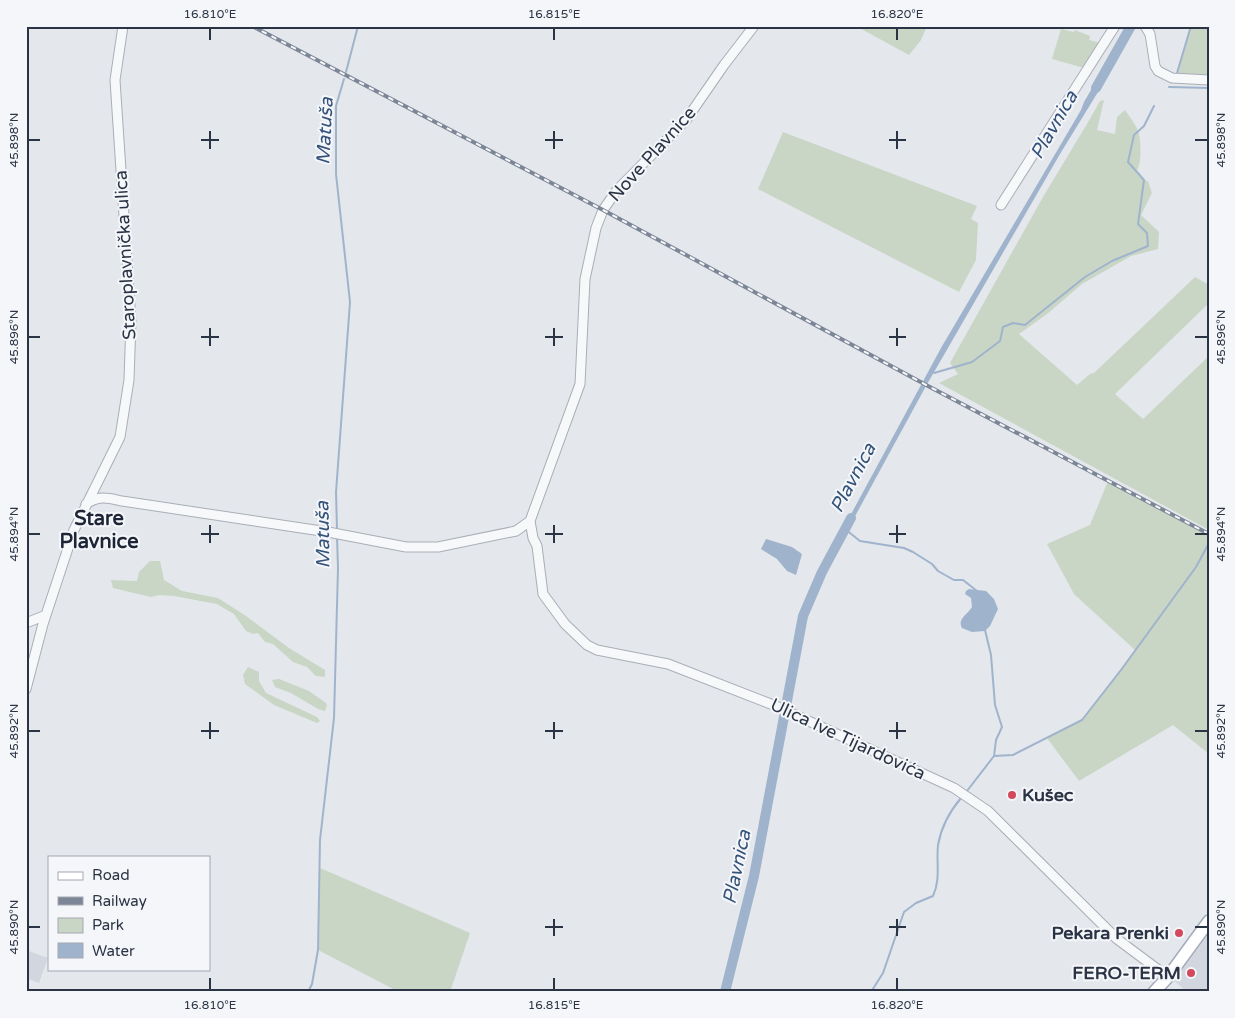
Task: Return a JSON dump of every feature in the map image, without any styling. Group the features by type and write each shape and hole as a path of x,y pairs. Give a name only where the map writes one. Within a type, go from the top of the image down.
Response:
{"main road":[{"path":"1154,992 1168,977 1209,921"}],"street":[{"name":"Staroplavnička ulica","path":"26,689 46,614 74,530 120,437 128,380 131,321 115,80 123,26"},
{"name":"Nove Plavnice","path":"530,521 580,384 585,279 596,228 603,210 617,190 686,120 754,26"},
{"path":"1001,205 1115,26"},
{"path":"1145,26 1150,34 1155,66 1163,75 1175,78 1209,80"},
{"path":"99,479 99,487 105,497"},
{"path":"86,504 97,498 105,497 328,532 406,547 438,547 516,531 530,521"},
{"name":"Ulica Ive Tijardovića","path":"530,521 533,538 537,546 543,594 564,624 587,645 597,650 668,664 776,706 954,788 988,811 1117,939 1168,977"},
{"path":"516,531 533,538"},
{"path":"26,623 46,614"}],"shaded area":[{"path":"1209,934 1209,992 1180,992 1183,988 1174,981"},
{"path":"26,950 48,958 39,983 26,978"}],"green space":[{"path":"856,26 927,26 921,40 909,55"},
{"path":"1191,26 1209,26 1209,80 1175,79"},
{"path":"1061,29 1074,32 1075,30 1090,36 1089,40 1105,44 1088,69 1052,59"},
{"path":"1104,100 1097,130 1115,134 1117,117 1125,110 1138,131 1140,162 1137,170 1144,180 1148,181 1152,193 1141,215 1159,232 1158,249 1131,256 1082,284 1047,314 1019,334 1077,385 1094,373 1195,277 1209,285 1209,303 1115,394 1143,419 1209,356 1209,530 939,383 958,374 950,363 1043,197 1100,101"},
{"path":"783,132 977,206 971,219 978,223 976,260 959,292 758,189"},
{"path":"1108,481 1209,534 1209,754 1173,725 1079,781 1047,738 1082,720 1135,650 1074,594 1047,544 1090,525"},
{"path":"150,561 160,561 164,580 182,591 218,598 289,648 325,670 325,677 316,676 307,667 293,662 273,644 265,642 258,633 253,634 246,631 234,614 217,604 174,596 159,595 151,597 113,588 111,580 137,581 139,572"},
{"path":"248,667 259,672 259,681 266,693 317,717 320,721 317,723 274,705 245,684 243,675"},
{"path":"279,679 309,691 326,703 325,711 318,709 291,693 275,687 272,680"},
{"path":"320,868 470,933 450,992 399,992 318,950"}],"water":[{"path":"1098,78 1102,78 1098,92 926,386 847,531 843,529 941,348"},
{"path":"766,539 792,547 802,554 796,575 787,571 777,559 761,549"},
{"path":"969,589 986,591 994,599 998,609 990,626 985,631 972,632 962,628 961,622 972,607 971,598 965,594"}],"waterway":[{"name":"Matuša","path":"346,72 358,26"},
{"name":"Plavnica","path":"1096,88 1131,26"},
{"path":"1177,73 1191,26"},
{"name":"Matuša","path":"337,529 336,492 350,302 336,174 336,106 344,79"},
{"path":"1169,87 1209,88"},
{"path":"934,373 972,362 1000,341 1003,327 1013,323 1025,325 1085,277 1112,261 1148,246 1147,233 1138,224 1144,180 1128,162 1134,135 1144,126 1154,106"},
{"name":"Plavnica","path":"725,992 754,876 803,616 822,572 851,518"},
{"path":"845,529 860,541 904,548 913,552 932,564 938,571 954,580 963,580 977,591"},
{"name":"Matuša","path":"308,992 312,984 318,950 320,840 334,718 338,568 337,537"},
{"path":"994,756 1013,755 1082,720 1196,567 1209,543"},
{"path":"967,791 994,756 996,740 1002,727 995,705 991,655 985,630"},
{"path":"871,992 883,973 904,912 916,903 933,896 937,883 939,839 946,820 961,798"}],"railway":[{"path":"252,26 603,210 928,386 1209,534"}],"place":[{"name":"Kušec","path":"1012,795"},
{"name":"Pekara Prenki","path":"1179,933"},
{"name":"FERO-TERM","path":"1191,973"}],"district":[{"name":"Stare Plavnice","path":"99,530"}]}
